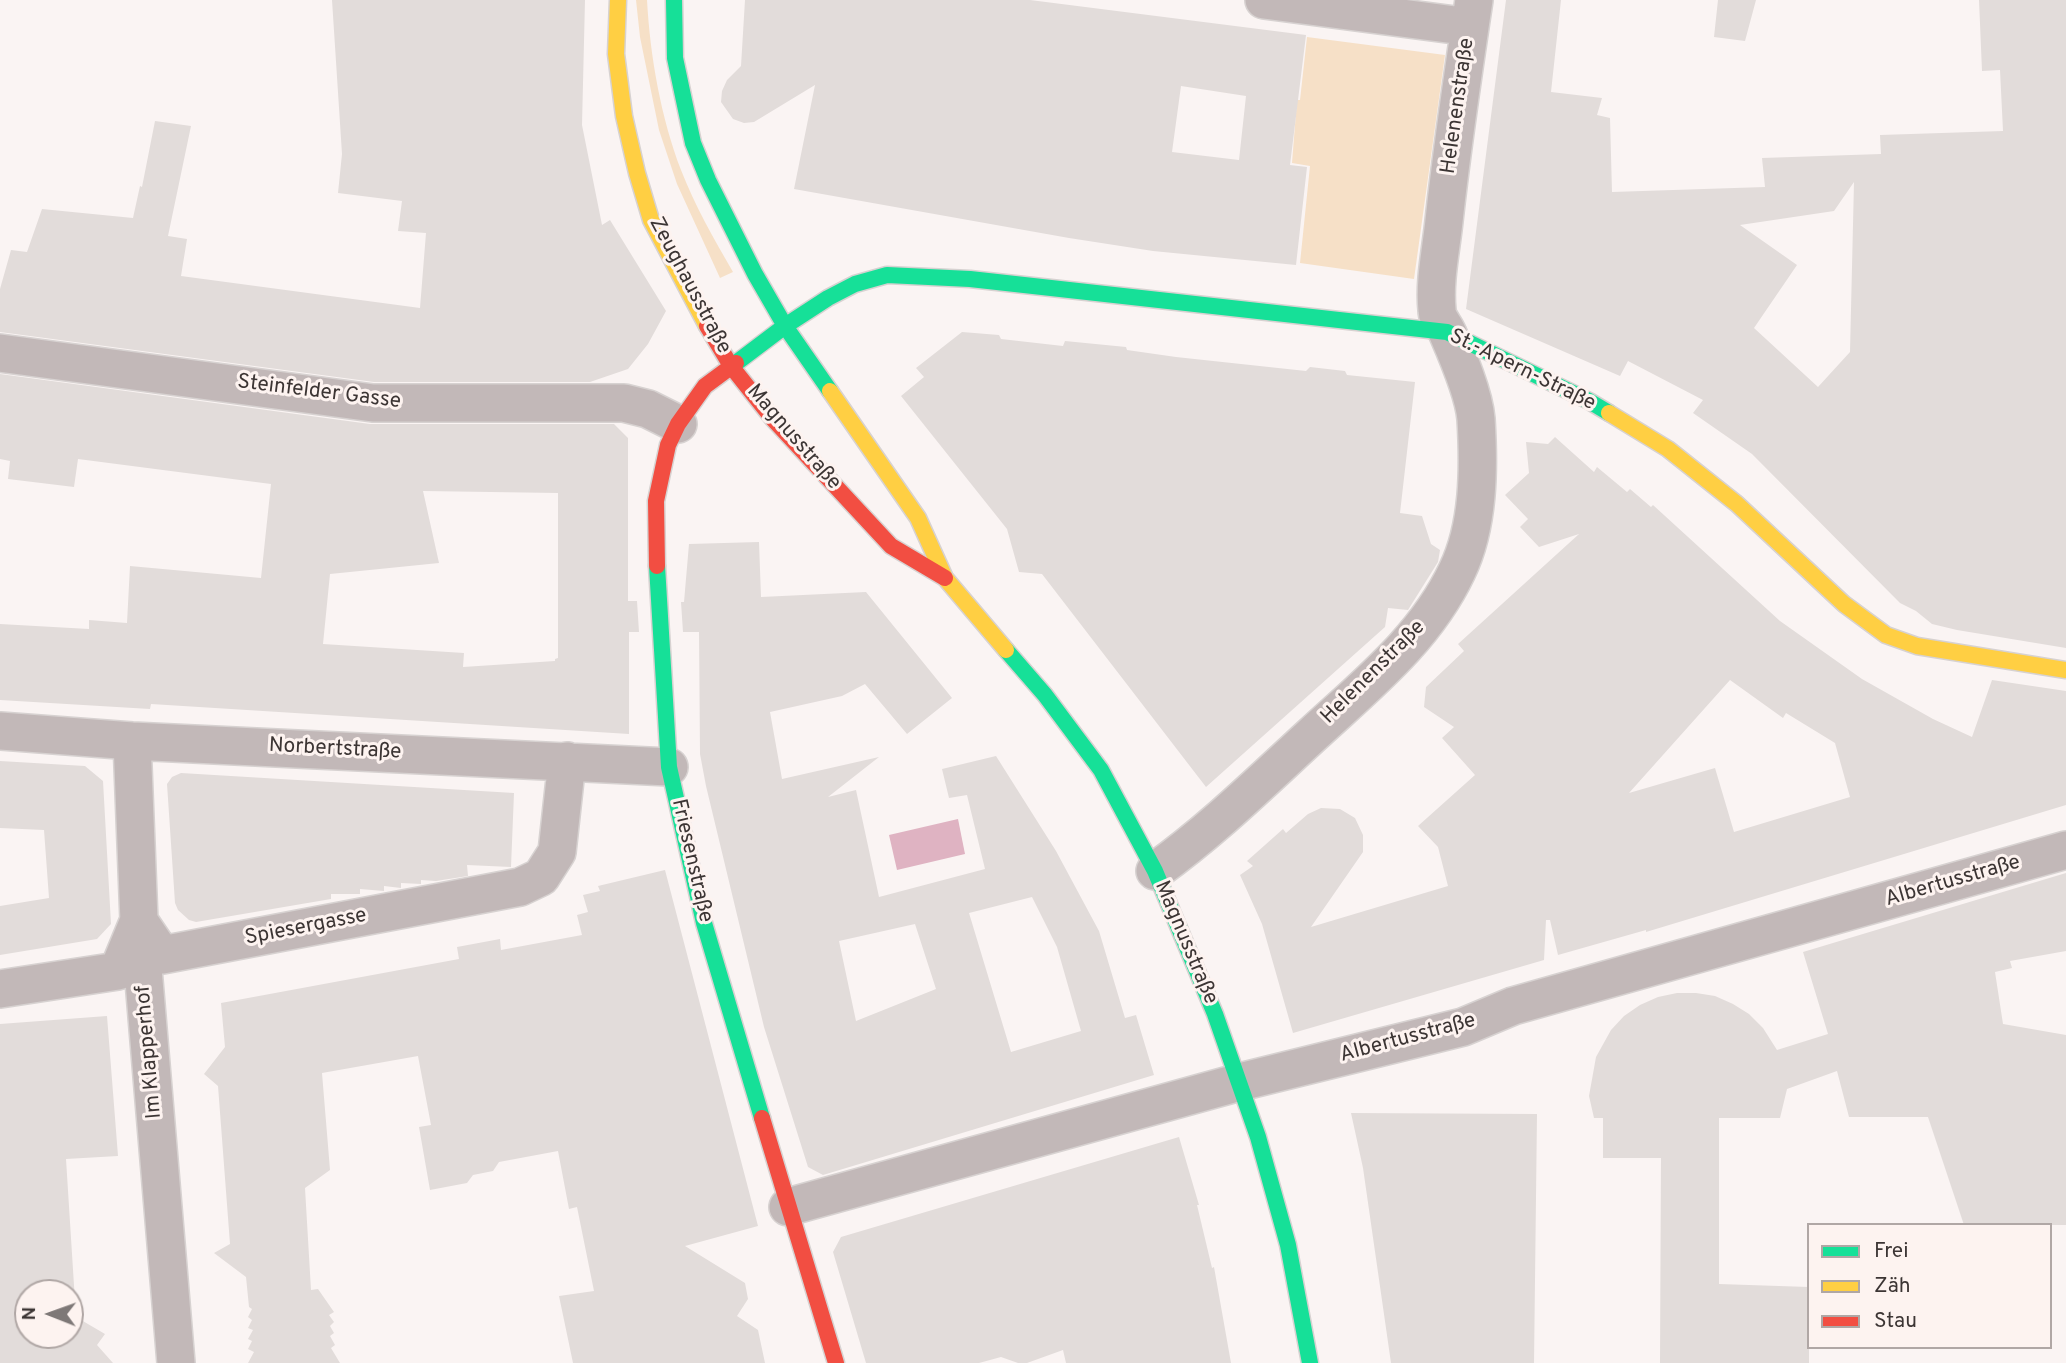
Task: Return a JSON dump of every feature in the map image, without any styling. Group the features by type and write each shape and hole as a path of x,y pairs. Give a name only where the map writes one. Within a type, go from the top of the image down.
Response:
{"street":[{"name":"Zeughausstraße","path":"618,0 616,54 624,116 651,220 731,366"},
{"path":"674,0 675,58 693,143 735,237 785,326"},
{"path":"1264,0 1472,13"},
{"name":"Helenenstraße","path":"1154,871 1215,825 1383,670 1417,635 1438,606 1458,569 1468,542 1473,511 1477,469 1476,416 1447,332 1437,314 1436,288 1450,164 1472,13"},
{"name":"St.-Apern-Straße","path":"785,326 855,284 887,275 970,279 1447,332 1589,401 1668,449 1737,504 1843,604 1886,635 1917,646 2066,670"},
{"name":"Magnusstraße","path":"945,578 891,546 773,419 731,366 785,326 918,518 945,578 1045,695 1101,770 1154,871 1215,1014 1240,1082 1288,1245 1310,1363"},
{"name":"Steinfelder Gasse","path":"0,353 373,404 624,403 648,409 678,424"},
{"name":"Friesenstraße","path":"731,366 705,386 678,424 668,445 656,501 664,544 669,767 704,923 836,1363"},
{"name":"Norbertstraße","path":"0,731 132,741 669,767"},
{"name":"Im Klapperhof","path":"132,741 139,921 176,1363"},
{"name":"Spiesergasse","path":"139,921 162,955 520,887 541,877 557,852 568,761"},
{"name":"Albertusstraße","path":"788,1207 1240,1082 1463,1027 1513,1006 2066,850"},
{"path":"0,989 118,971 139,921"}],"shaded area":[{"path":"636,0 647,0 658,86 681,170 733,272 720,278 677,184 659,130 640,37"},
{"path":"1307,37 1445,55 1414,279 1300,263 1310,166 1292,163 1297,100 1300,100"},
{"path":"958,819 965,854 897,870 889,835"}],"building":[{"path":"332,0 585,0 582,125 602,225 610,220 666,311 648,344 628,369 590,382 374,382 0,332 0,289 11,250 27,252 42,209 133,218 155,121 191,126 168,236 187,239 181,276 420,308 426,233 398,231 402,201 338,193 342,154"},
{"path":"745,0 1030,0 1306,35 1290,165 1307,167 1296,265 1153,251 794,189 815,85 754,122 744,123 733,119 721,102 727,80 741,66","holes":["1181,86 1246,96 1239,160 1172,152"]},
{"path":"1506,0 1561,0 1551,92 1602,98 1597,115 1610,118 1612,192 1765,187 1762,158 1881,154 1880,135 2003,131 2000,70 1982,71 1979,0 2066,0 2066,648 1932,624 1900,603 1752,454 1693,413 1703,400 1628,361 1620,376 1466,309","holes":["1854,182 1850,352 1818,387 1754,328 1797,265 1740,225 1834,211"]},
{"path":"1718,0 1756,0 1745,41 1714,37"},
{"path":"962,332 999,335 1001,339 1063,346 1065,341 1126,347 1127,350 1176,357 1306,371 1310,367 1345,371 1347,375 1415,382 1400,513 1422,516 1431,544 1440,550 1438,562 1408,610 1388,608 1385,627 1206,787 1042,574 1019,572 1007,529 901,396 924,377 916,368"},
{"path":"0,374 370,424 614,424 628,438 628,601 637,601 639,632 629,632 629,734 151,704 150,709 0,700 0,624 89,629 89,620 127,623 130,566 261,578 271,484 78,459 74,487 8,479 10,461 0,459","holes":["423,491 558,493 558,658 555,661 463,667 464,653 323,644 330,574 439,563"]},
{"path":"1555,437 1594,472 1597,467 1627,492 1630,489 1651,507 1653,505 1780,621 1862,679 1933,719 1972,737 1992,680 2066,691 2066,805 1646,932 1558,955 1550,920 1546,920 1544,960 1293,1033 1262,924 1240,875 1253,866 1247,861 1283,829 1286,833 1308,814 1321,808 1340,809 1355,818 1363,835 1363,852 1311,927 1448,886 1438,847 1418,826 1475,775 1442,738 1454,727 1424,707 1426,687 1464,651 1458,644 1579,534 1539,547 1520,527 1528,519 1505,495 1529,473 1526,442 1548,444","holes":["1730,680 1783,718 1786,713 1835,743 1850,797 1734,832 1715,768 1629,793"]},
{"path":"759,542 761,597 866,592 952,698 907,734 865,684 842,696 770,712 782,779 879,757 828,797 856,790 879,897 985,869 967,795 949,798 942,769 996,756 1056,851 1099,931 1125,1018 1136,1015 1154,1075 823,1175 808,1167 764,1027 706,786 700,754 699,632 683,632 681,602 684,602 689,544","holes":["1032,897 1057,947 1081,1031 1011,1052 969,913","915,924 936,989 856,1021 839,941"]},
{"path":"0,761 85,766 103,781 111,924 97,939 0,955 0,906 49,898 44,830 0,828"},
{"path":"181,773 514,793 511,867 467,865 468,876 436,881 421,880 421,884 401,883 401,888 384,886 384,891 360,889 360,894 331,894 331,899 196,922 189,920 178,910 175,903 167,784 172,777"},
{"path":"665,870 758,1226 685,1246 745,1283 748,1299 737,1316 758,1330 765,1363 573,1363 559,1296 594,1291 577,1207 569,1209 558,1151 499,1162 493,1171 473,1175 467,1183 430,1190 419,1127 431,1125 418,1056 322,1073 330,1170 305,1188 311,1290 318,1289 334,1312 329,1315 334,1322 330,1326 334,1333 330,1336 335,1345 331,1348 340,1363 248,1363 254,1352 248,1349 252,1341 248,1339 253,1330 248,1328 252,1320 248,1317 252,1309 249,1307 246,1277 214,1253 230,1244 218,1086 204,1074 225,1047 221,1003 459,959 457,947 500,939 501,950 582,935 577,915 588,912 583,895 600,891 598,886"},
{"path":"2066,873 2066,951 2010,961 2012,968 1995,972 2003,1024 2066,1035 2066,1225 1963,1223 1928,1117 1849,1117 1837,1071 1787,1089 1780,1118 1719,1118 1719,1284 1807,1287 1809,1363 1660,1363 1661,1158 1603,1158 1603,1118 1594,1118 1589,1096 1596,1057 1611,1030 1624,1016 1658,997 1677,993 1715,996 1733,1004 1749,1014 1763,1028 1777,1050 1828,1034 1803,952"},
{"path":"107,1016 118,1156 66,1159 74,1279 14,1279 14,1349 84,1349 84,1322 105,1334 97,1345 113,1363 0,1363 0,1024"},
{"path":"1351,1113 1537,1114 1534,1363 1391,1363 1363,1168"},
{"path":"1179,1137 1199,1205 1212,1268 1214,1267 1231,1363 1066,1363 1063,1350 1027,1363 1001,1357 979,1363 866,1363 833,1252 841,1237"}],"traffic: fast":[{"path":"674,0 675,58 693,143 708,180 755,274 785,326 830,391"},
{"path":"736,363 785,326 855,284 887,275 970,279 1447,332 1609,413"},
{"path":"657,566 669,767 704,923 762,1118"},
{"path":"1006,650 1045,695 1101,770 1155,871 1215,1014 1258,1137 1288,1245 1310,1363"}],"traffic: slow":[{"path":"618,0 616,54 624,116 637,173 651,220 707,326"},
{"path":"830,391 918,518 945,578 1006,650"},
{"path":"1609,413 1668,449 1737,504 1844,604 1886,635 1917,646 2066,670"}],"traffic: jam":[{"path":"707,326 731,366 773,419 891,546 945,578"},
{"path":"657,566 656,501 668,445 678,424 705,386 736,363"},
{"path":"762,1118 836,1363"}]}
